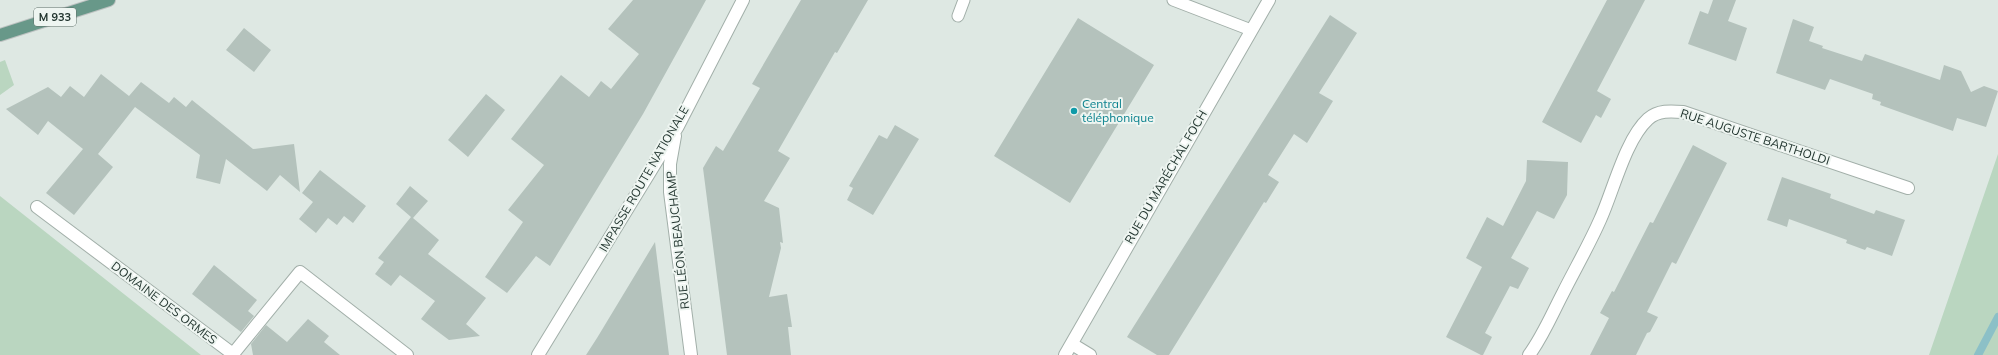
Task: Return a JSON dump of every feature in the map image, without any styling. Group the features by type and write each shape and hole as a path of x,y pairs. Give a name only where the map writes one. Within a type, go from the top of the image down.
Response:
{"main road":[{"name":"M 933","path":"0,35 109,0"}],"street":[{"name":"IMPASSE ROUTE NATIONALE","path":"538,355 678,126 743,0"},
{"name":"RUE DU MARÉCHAL FOCH","path":"1065,355 1269,0"},
{"name":"RUE AUGUSTE BARTHOLDI","path":"1530,355 1600,220 1620,168 1641,126 1657,113 1669,111 1683,112 1908,188"},
{"name":"RUE LÉON BEAUCHAMP","path":"678,126 670,164 670,185 691,355"},
{"name":"DOMAINE DES ORMES","path":"36,207 233,354 300,272 407,355"},
{"path":"1072,344 1090,355"}],"lane":[{"path":"958,16 964,0"},
{"path":"1173,0 1251,30"}],"green space":[{"path":"5,60 14,85 0,95 0,62"},
{"path":"1998,154 1998,355 1929,355"},
{"path":"0,196 201,355 0,355"}],"building":[{"path":"633,0 706,0 643,114 550,266 536,256 507,293 485,277 523,222 508,210 544,165 511,139 561,75 589,97 601,81 611,89 639,54 608,29"},
{"path":"801,0 868,0 837,53 835,52 778,151 790,158 764,201 779,208 783,243 780,242 781,248 769,297 787,294 792,327 788,327 791,355 727,355 703,168 716,146 723,151 760,88 752,84"},
{"path":"1607,0 1645,0 1597,91 1611,99 1601,118 1596,115 1581,143 1542,122"},
{"path":"1713,0 1736,0 1728,21 1747,28 1736,61 1688,44 1700,11 1708,14"},
{"path":"1330,15 1357,33 1319,93 1333,101 1307,143 1294,134 1268,175 1279,182 1266,203 1264,202 1169,355 1157,355 1127,337"},
{"name":"Central téléphonique","path":"1078,18 1154,65 1070,203 994,156"},
{"path":"1793,19 1814,27 1809,41 1823,46 1822,48 1862,61 1865,54 1940,80 1944,65 1961,71 1971,92 1984,86 1998,91 1986,127 1957,118 1953,131 1880,105 1881,102 1872,99 1873,94 1830,79 1825,90 1776,73"},
{"path":"244,28 271,50 254,72 226,50"},
{"path":"101,74 129,96 141,82 169,103 174,97 186,107 192,100 253,149 294,144 300,192 280,175 267,191 226,159 220,184 196,178 200,155 135,107 98,154 113,167 74,215 46,193 83,149 48,121 38,135 6,109 48,87 61,97 70,86 84,97"},
{"path":"486,94 505,110 468,157 448,140"},
{"path":"895,125 919,139 873,215 847,200 853,188 849,186 879,135 887,139"},
{"path":"1693,145 1727,163 1676,264 1672,262 1647,312 1658,317 1650,332 1647,333 1636,355 1590,355 1609,318 1600,313 1612,291 1614,292 1650,222 1653,223"},
{"path":"1527,160 1568,162 1567,195 1554,219 1537,211 1511,258 1529,268 1518,289 1510,286 1485,333 1492,337 1483,355 1481,355 1446,337 1482,267 1466,258 1487,217 1503,226 1526,181"},
{"path":"320,170 366,206 353,223 344,216 337,225 328,218 316,233 299,219 313,202 302,193"},
{"path":"1782,177 1831,194 1830,198 1874,214 1876,210 1905,220 1892,256 1867,247 1865,250 1846,243 1847,240 1789,219 1787,227 1767,220"},
{"path":"410,186 428,201 413,218 439,240 428,254 486,298 466,324 480,336 449,340 421,319 435,301 400,275 391,286 375,274 384,262 378,258 411,217 396,204"},
{"path":"655,242 669,355 586,355 597,338"},
{"path":"214,265 257,300 248,311 254,316 241,332 192,294"},
{"path":"308,319 329,336 324,342 340,355 253,355 251,344 266,325 287,342"}],"waterway":[{"path":"1978,355 1998,317"}],"place":[{"name":"Central téléphonique","path":"1074,111"}]}
